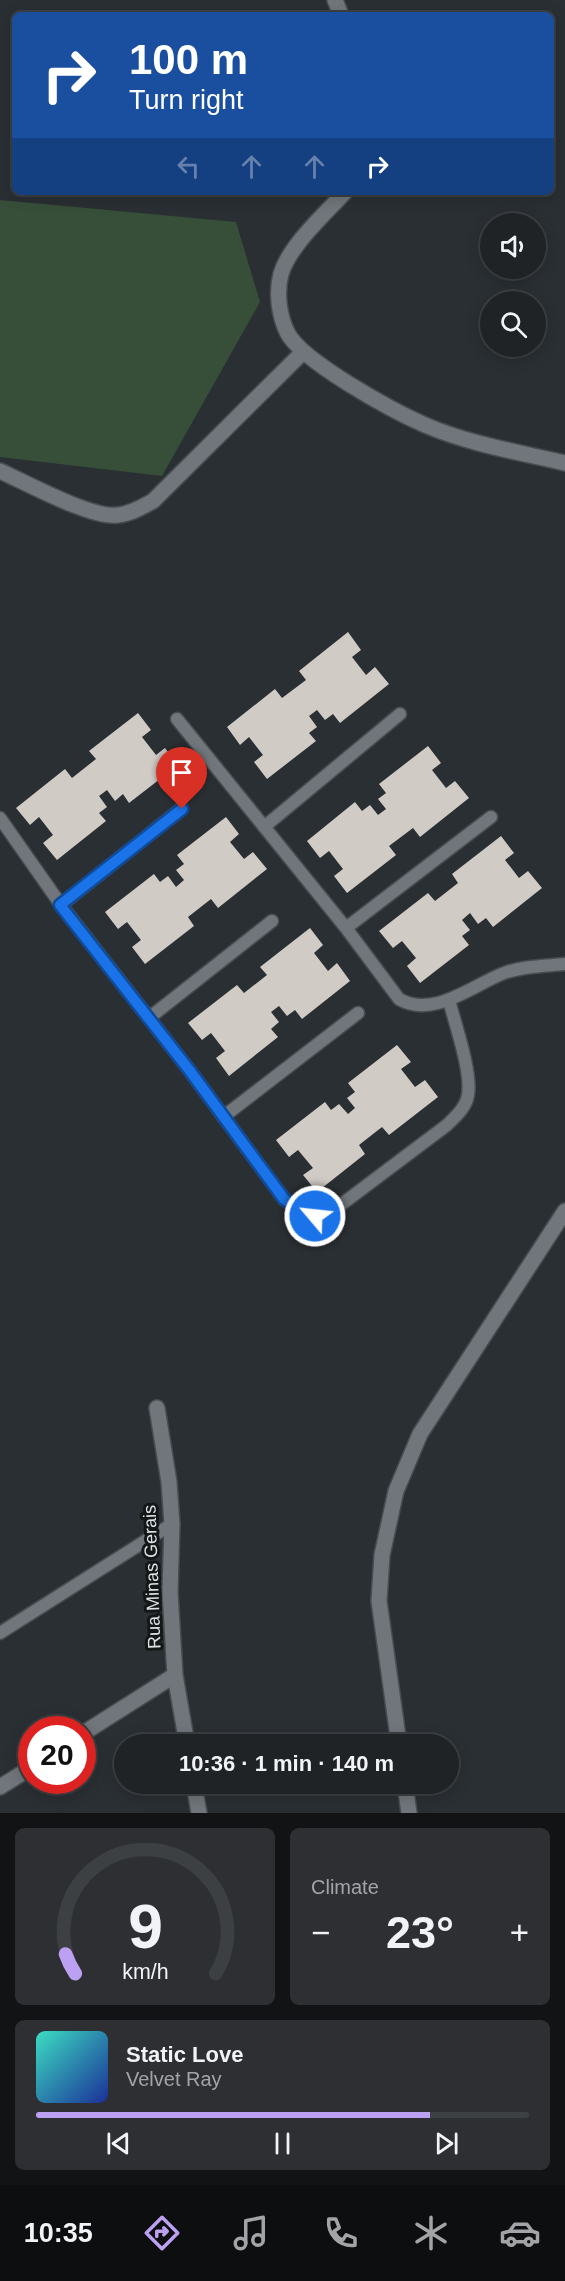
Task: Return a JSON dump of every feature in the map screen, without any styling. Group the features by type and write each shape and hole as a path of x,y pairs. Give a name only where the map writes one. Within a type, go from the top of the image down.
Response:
{"street":[{"path":"342,195 294,248 281,274 279,305 287,333 303,352 361,390 425,424 464,438 565,463"},
{"path":"0,471 98,515 118,516 138,509 153,501 303,352"},
{"path":"398,1734 379,1600 382,1556 396,1491 420,1434 565,1211"},
{"name":"Rua Minas Gerais","path":"156,1408 169,1482 172,1524 170,1593 175,1675 185,1734"},
{"path":"96,1725 175,1675"},
{"path":"0,1787 18,1776"},
{"path":"196,1794 199,1813"},
{"path":"407,1794 410,1813"}],"lane":[{"path":"264,826 400,714"},
{"path":"177,719 346,928 399,999 410,1005 449,1000 505,973 519,969 565,964"},
{"path":"60,905 182,809"},
{"path":"346,928 491,817"},
{"path":"0,818 60,905 149,1018 284,1199 299,1210 315,1216 330,1213 447,1125 460,1112 468,1096 468,1076 449,1000"},
{"path":"149,1018 272,921"},
{"path":"224,1117 358,1013"},
{"path":"0,1633 172,1524"}],"green space":[{"path":"0,200 236,222 260,302 162,476 0,457"}],"building":[{"path":"348,632 361,650 352,657 366,675 375,667 389,684 340,723 333,714 325,720 317,710 309,716 317,727 309,733 316,741 267,779 254,762 263,755 249,737 240,745 227,727 275,689 282,698 306,680 299,671"},
{"path":"138,713 151,730 142,737 156,755 165,748 178,765 129,803 123,794 115,801 107,790 99,796 107,807 99,813 106,821 57,860 43,843 53,835 39,817 30,825 16,808 65,769 72,778 96,759 89,751"},
{"path":"428,746 441,763 432,770 446,788 455,781 469,798 420,837 413,828 389,846 396,855 347,893 334,876 343,869 329,851 320,858 307,841 355,802 362,811 370,805 378,815 386,809 378,799 386,793 379,784"},
{"path":"226,817 239,834 230,842 244,859 253,852 267,869 218,908 211,899 188,917 194,926 145,964 132,947 141,940 127,922 118,929 105,912 154,874 160,882 168,876 176,887 184,880 176,870 184,864 177,855"},
{"path":"501,836 514,853 505,860 519,878 528,871 542,888 493,927 486,918 478,924 470,913 462,920 470,930 462,936 469,945 420,983 407,966 416,958 402,941 393,948 379,931 428,893 435,901 458,883 452,874"},
{"path":"310,928 323,945 314,953 328,971 337,963 350,981 302,1019 295,1010 287,1016 279,1006 271,1012 279,1022 271,1029 278,1037 229,1076 216,1058 225,1051 211,1033 202,1040 188,1023 237,985 244,993 267,975 260,967"},
{"path":"397,1045 411,1062 401,1069 415,1087 425,1080 438,1097 389,1135 382,1127 359,1145 365,1154 317,1192 303,1175 313,1168 298,1150 289,1157 276,1140 325,1102 331,1110 339,1104 348,1114 355,1108 347,1098 355,1092 348,1083"}],"route":[{"path":"182,809 60,905 190,1071 284,1199 299,1210 315,1216"}]}
